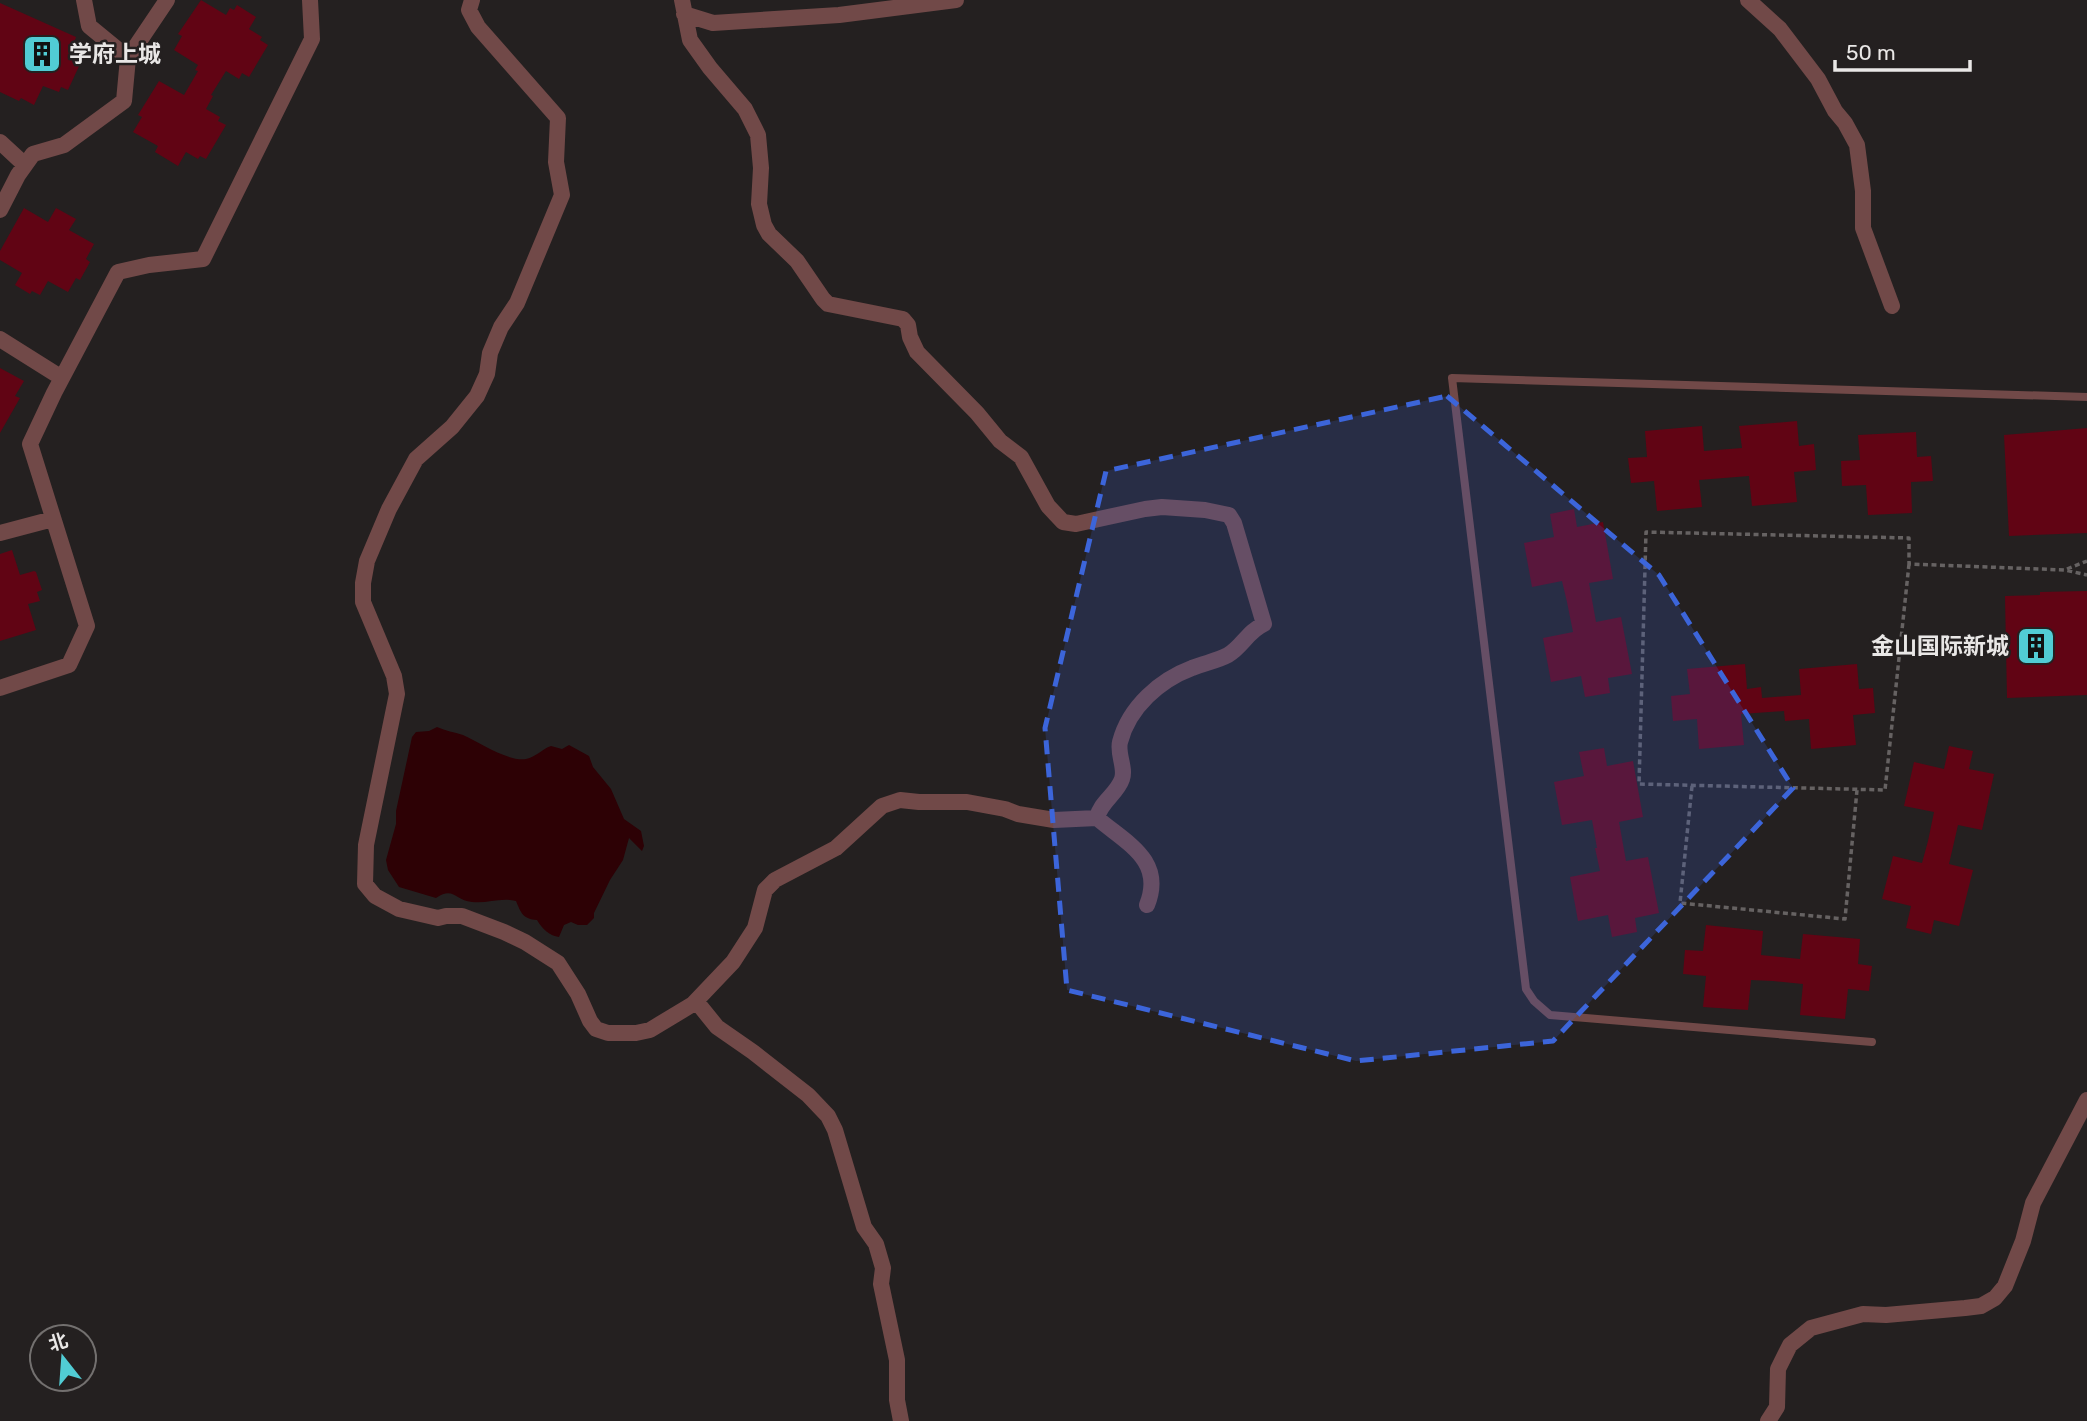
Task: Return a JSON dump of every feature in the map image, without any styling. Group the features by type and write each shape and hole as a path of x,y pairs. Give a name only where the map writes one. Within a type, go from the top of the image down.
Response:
{"street":[{"path":"84,0 89,26 128,58"},
{"path":"0,210 33,154 64,145 124,101 128,58 167,0"},
{"path":"0,688 69,665 87,626 30,444 118,272 202,258 312,39 310,0"},
{"path":"472,0 469,10 478,27 558,118 556,162 562,195 517,303 501,327 490,353 487,374 477,396 452,427 416,459 389,509 367,561 363,602 394,676 397,694 366,845 365,884 374,896 399,909 438,918 454,916 472,919 547,954 558,963 596,1029 622,1034 650,1030 696,1001 733,962 755,928 765,890 775,880 823,857 882,806 900,800 967,802 1054,820 1097,818 1143,855 1149,866 1152,882 1152,893 1147,905"},
{"path":"683,7 713,23 839,15 956,0"},
{"path":"1748,0 1780,29 1818,79 1857,145 1863,191 1863,228 1892,306"},
{"path":"683,7 690,40 696,51 745,109 755,128 761,148 758,187 760,214 769,234 797,261 822,299 828,304 902,319 908,325 917,352 977,413 1000,441 1021,457 1056,516 1063,522 1076,524 1145,509 1181,507 1229,515 1234,523 1264,624 1246,635 1230,654 1173,677 1145,697 1125,728 1119,744 1124,775 1115,793 1098,809 1097,818"},
{"path":"0,142 25,165"},
{"path":"0,339 62,378"},
{"path":"0,533 53,519"},
{"path":"696,1001 717,1027 808,1095 828,1116 835,1130 864,1227 876,1244 883,1268 881,1284 897,1360 897,1400 901,1421"},
{"path":"1768,1421 1777,1407 1778,1368 1790,1345 1811,1328 1863,1314 1886,1315 1981,1306 1994,1298 2005,1286 2023,1241 2033,1203 2087,1100"}],"lane":[{"path":"1872,1042 1550,1014 1534,1001 1526,989 1452,378 2087,397"}],"path":[{"path":"1646,532 1909,538 1909,564 1885,790 1639,785 1646,532"},
{"path":"2065,570 2087,561"},
{"path":"1909,564 2065,570 2087,575"},
{"path":"1692,786 1681,903 1845,919 1857,790"}],"highlighted area":[{"path":"1447,396 1659,575 1793,788 1553,1041 1356,1061 1067,990 1045,728 1106,471"}],"shaded area":[{"path":"437,727 463,735 511,758 526,759 551,746 562,749 569,745 589,756 593,767 611,789 624,819 641,831 644,846 642,851 629,838 623,860 610,880 594,918 587,925 571,922 564,925 559,937 546,931 537,920 523,915 516,901 472,902 447,893 436,898 399,887 388,870 386,860 396,824 396,811 412,737 416,732"}],"building":[{"path":"201,0 226,15 230,8 234,10 237,5 256,17 249,29 262,37 260,40 268,45 249,77 242,73 239,79 226,71 211,95 213,96 206,109 220,117 218,121 226,125 206,159 200,156 198,159 186,152 178,166 155,152 158,146 133,132 142,117 138,115 159,81 184,95 198,71 195,70 198,65 174,50 182,36 178,34"},
{"name":"学府上城","path":"0,3 76,37 75,40 80,43 78,47 86,51 68,90 61,87 59,92 43,86 34,105 0,92"},
{"path":"24,208 48,222 56,208 76,219 69,230 94,244 86,259 90,262 80,280 76,278 68,292 48,281 40,295 32,291 30,294 15,285 22,273 0,260 0,251"},
{"path":"0,368 24,381 15,396 20,398 0,433"},
{"path":"1797,421 1799,446 1814,444 1816,470 1794,472 1797,502 1752,506 1749,476 1699,480 1702,507 1657,511 1654,481 1631,483 1628,458 1647,457 1645,431 1702,426 1704,451 1742,448 1739,426"},
{"path":"2087,428 2087,533 2009,536 2004,435"},
{"path":"1916,432 1917,457 1931,456 1933,481 1911,482 1912,513 1868,515 1866,485 1842,486 1841,461 1860,460 1858,435"},
{"path":"1574,509 1577,527 1603,522 1613,579 1589,583 1596,622 1621,617 1632,674 1608,678 1610,693 1585,697 1581,676 1551,682 1543,638 1573,632 1562,581 1532,587 1524,543 1554,537 1550,514"},
{"path":"12,550 20,575 36,572 42,590 37,592 40,601 28,604 36,630 0,641 0,554"},
{"name":"金山国际新城","path":"2087,591 2087,695 2007,698 2005,596"},
{"path":"1745,664 1747,689 1761,687 1762,698 1801,695 1799,669 1857,664 1859,689 1873,688 1875,713 1853,715 1856,745 1811,749 1809,719 1785,721 1784,711 1741,714 1744,745 1699,749 1697,719 1673,721 1671,696 1690,694 1687,669"},
{"path":"1949,746 1973,751 1969,769 1994,774 1982,830 1958,825 1949,864 1973,870 1959,926 1934,920 1931,934 1906,928 1911,906 1882,899 1893,856 1922,863 1928,841 1934,812 1904,806 1914,762 1944,769"},
{"path":"1604,748 1607,766 1633,761 1643,817 1619,822 1626,861 1648,857 1659,913 1635,918 1637,932 1612,937 1608,915 1578,921 1570,877 1600,871 1597,848 1592,820 1562,825 1554,782 1584,776 1579,752"},
{"path":"1706,925 1763,931 1761,955 1800,959 1803,934 1860,939 1858,964 1872,966 1869,991 1848,989 1845,1019 1800,1015 1803,984 1773,981 1751,980 1748,1010 1703,1007 1706,976 1683,974 1685,950 1703,951"}],"place":[{"name":"学府上城","path":"42,54"},
{"name":"金山国际新城","path":"2036,646"}]}
